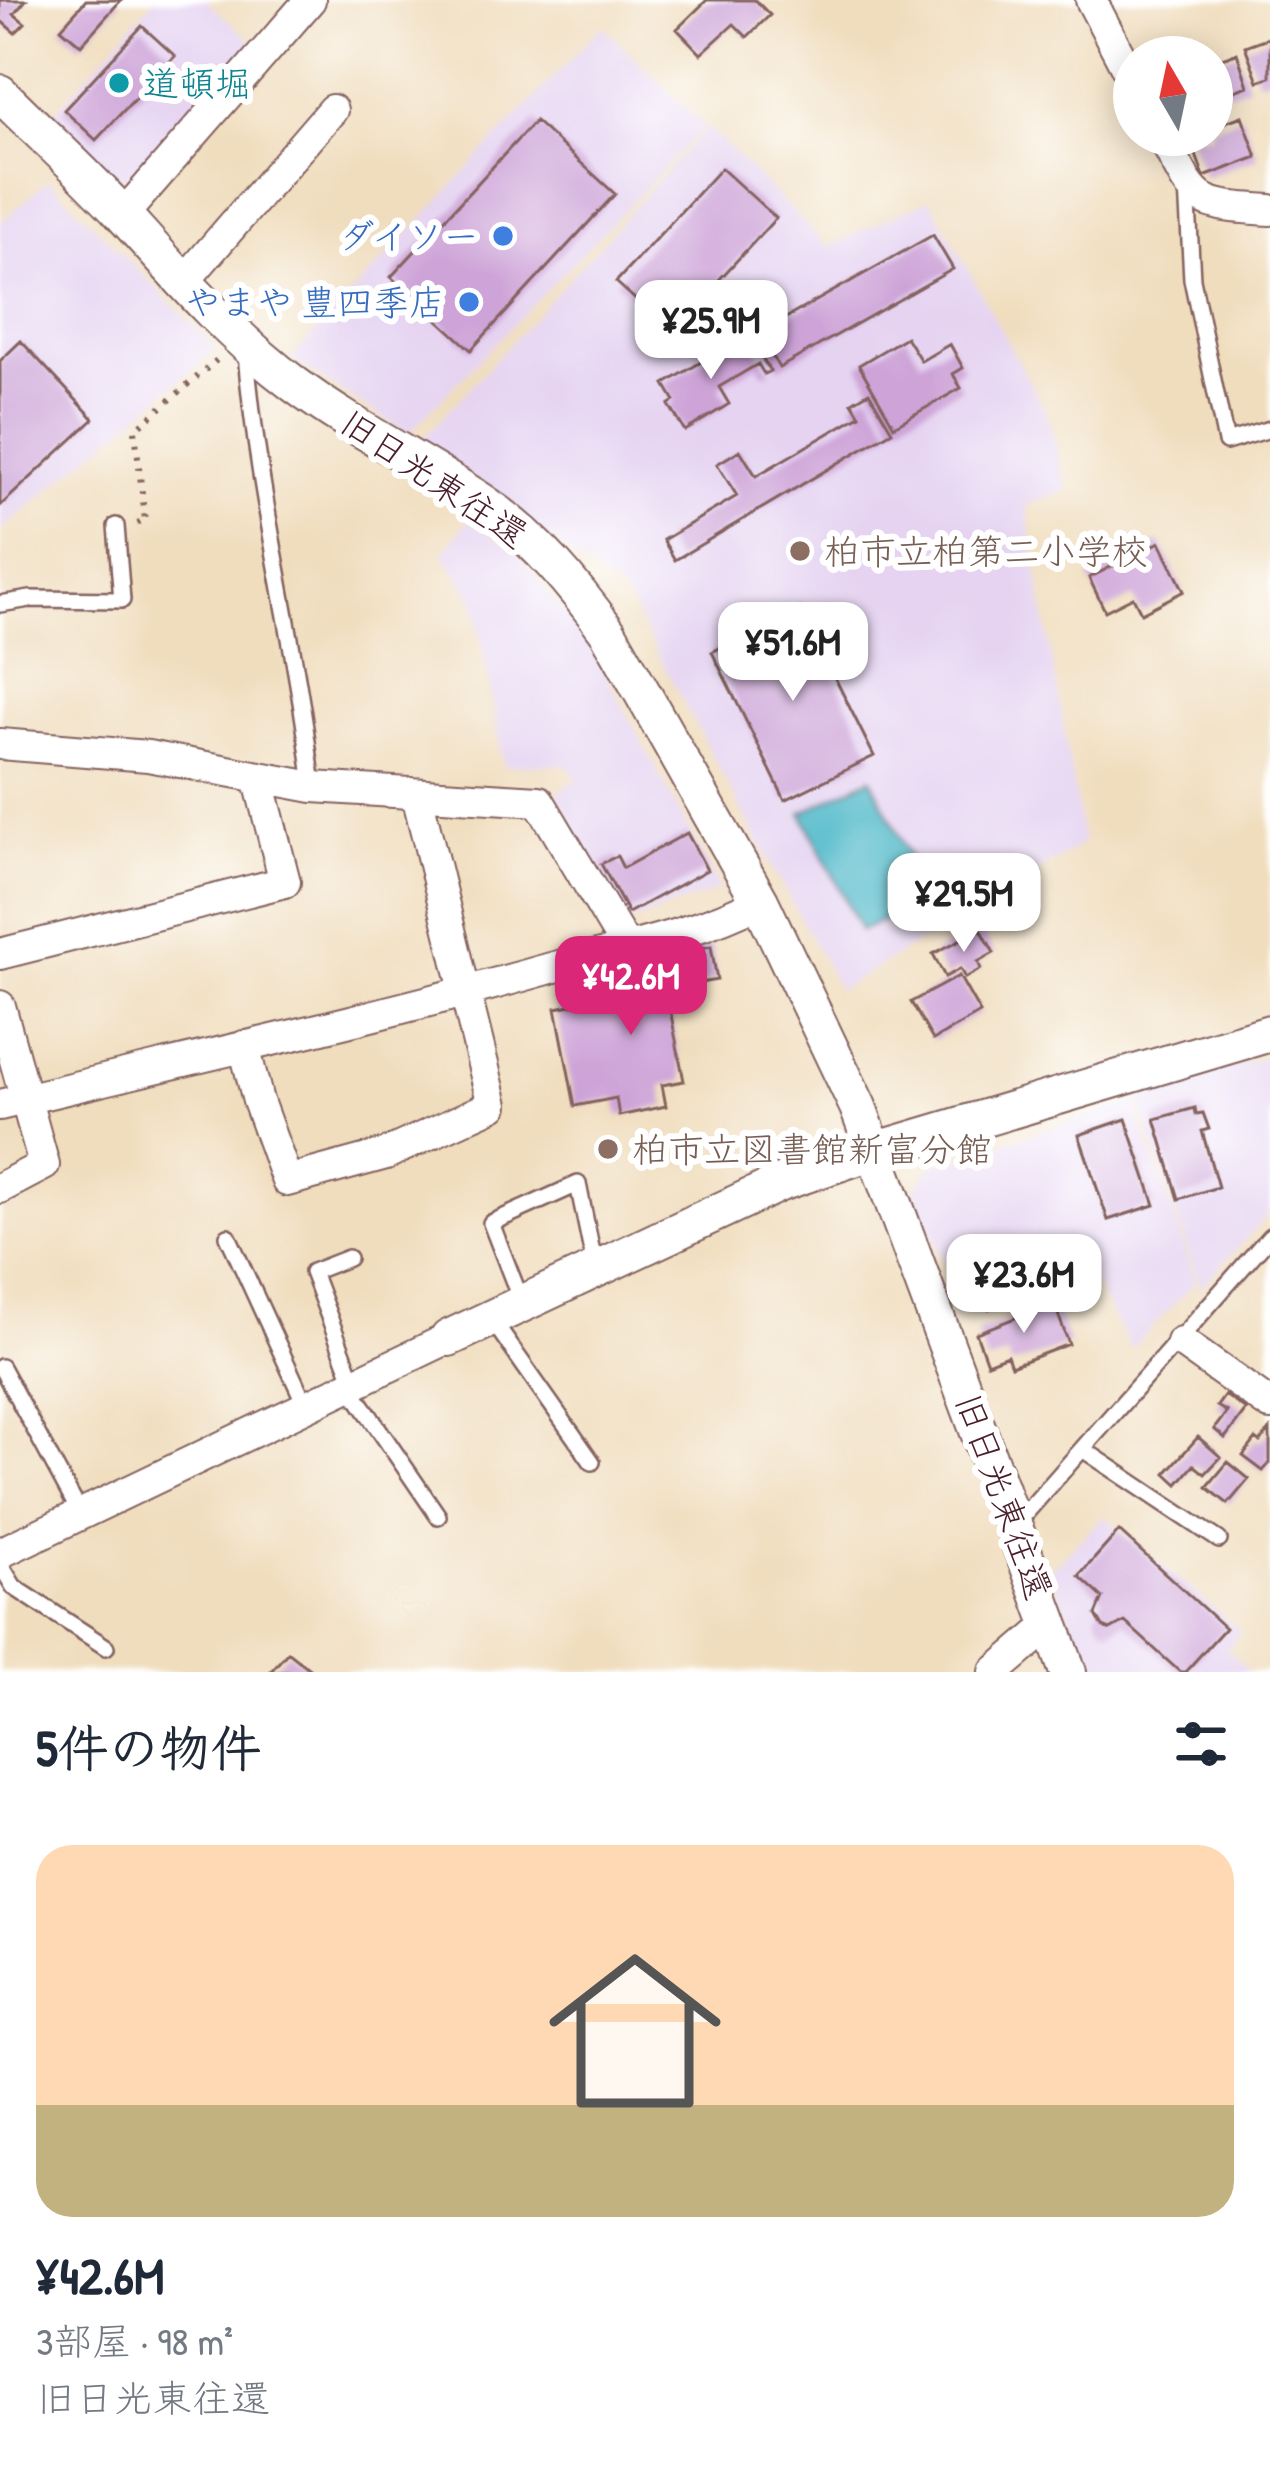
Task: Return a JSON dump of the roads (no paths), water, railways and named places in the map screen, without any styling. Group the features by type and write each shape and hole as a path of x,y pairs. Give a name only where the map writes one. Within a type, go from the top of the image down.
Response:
{"street":[{"path":"123,215 310,0"},
{"path":"1091,0 1113,42"},
{"name":"旧日光東往還","path":"0,93 123,215 236,349 488,507 550,560 608,632 760,901 831,1048 874,1150 1068,1672"},
{"path":"182,284 332,110"},
{"path":"1173,156 1203,202 1270,210"},
{"path":"0,744 148,756 313,787 539,801 626,947"},
{"path":"0,954 285,883 258,777"},
{"path":"244,1046 287,1181 386,1154 493,1105 418,795"},
{"path":"12,1102 466,992 626,947 760,901"},
{"path":"0,1006 12,1102 44,1166 0,1188"},
{"path":"0,1553 780,1183 874,1150 1270,1033"},
{"path":"1180,1342 1270,1405"},
{"path":"995,1672 1051,1624"}],"lane":[{"path":"1187,183 1192,279 1226,442 1270,429"},
{"path":"236,349 294,656 313,787"},
{"path":"0,604 30,598 122,600 116,526"},
{"path":"592,1462 507,1310 490,1223 578,1184 595,1268"},
{"path":"228,1236 306,1406"},
{"path":"1016,1524 1270,1236"},
{"path":"349,1258 312,1272 353,1386 438,1516"},
{"path":"1,1367 80,1514"},
{"path":"1084,1450 1220,1540"},
{"path":"0,1564 14,1587 106,1647"}],"water":[{"path":"871,778 929,897 861,931 802,813"}],"place":[{"name":"道頓堀","path":"119,83"},
{"name":"ダイソー","path":"503,236"},
{"name":"やまや 豊四季店","path":"469,302"},
{"name":"柏市立柏第二小学校","path":"800,551"},
{"name":"柏市立図書館新富分館","path":"608,1149"}]}
